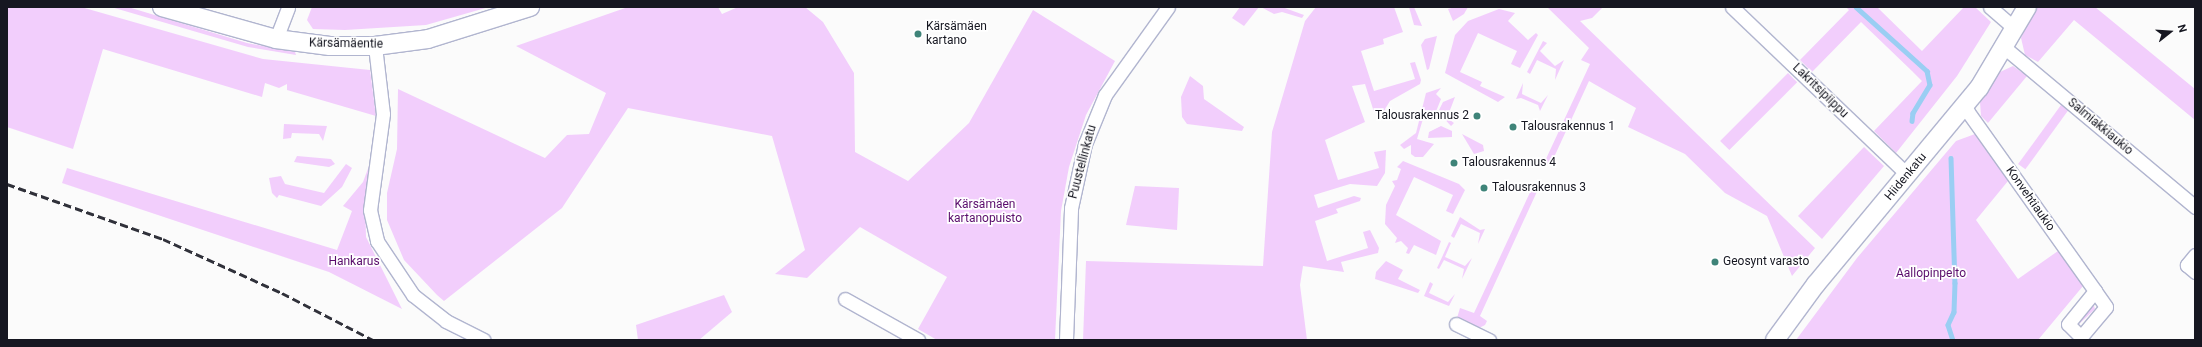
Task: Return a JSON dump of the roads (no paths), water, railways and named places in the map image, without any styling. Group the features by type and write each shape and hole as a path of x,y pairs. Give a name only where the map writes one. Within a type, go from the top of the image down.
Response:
{"street":[{"name":"Kärsämäentie","path":"162,7 276,39 330,46 375,46 453,33 530,7"},
{"path":"276,39 288,7"},
{"name":"Puustellinkatu","path":"1066,340 1071,208 1085,144 1105,96 1168,7"},
{"name":"Lakritsipiippu","path":"1732,7 1908,175"},
{"path":"1990,7 2015,29"},
{"name":"Hiidenkatu","path":"1775,340 1816,284 1965,106 2005,48 2027,7"},
{"path":"375,46 383,114 370,210 377,242 413,295 446,321 484,340"},
{"name":"Salmiakkiaukio","path":"2005,48 2195,206"},
{"name":"Konvehtiaukio","path":"1965,106 2095,291"},
{"path":"2195,255 2186,265 2195,272"},
{"path":"845,299 918,340"},
{"path":"1456,324 1489,340"}],"waterway":[{"path":"1856,7 1927,71 1930,85 1913,113 1912,121"},
{"path":"1951,158 1955,283 1954,312 1948,325 1953,340"}],"railway":[{"path":"7,184 163,239 282,293 373,340"}],"place":[{"name":"Kärsämäen kartano","path":"918,34"},
{"name":"Talousrakennus 2","path":"1477,116"},
{"name":"Talousrakennus 1","path":"1513,127"},
{"name":"Talousrakennus 4","path":"1454,163"},
{"name":"Talousrakennus 3","path":"1484,188"},
{"name":"Geosynt varasto","path":"1715,262"}],"park label":[{"name":"Kärsämäen kartanopuisto","path":"985,212"},
{"name":"Hankarus","path":"354,262"},
{"name":"Aallopinpelto","path":"1931,274"}]}
